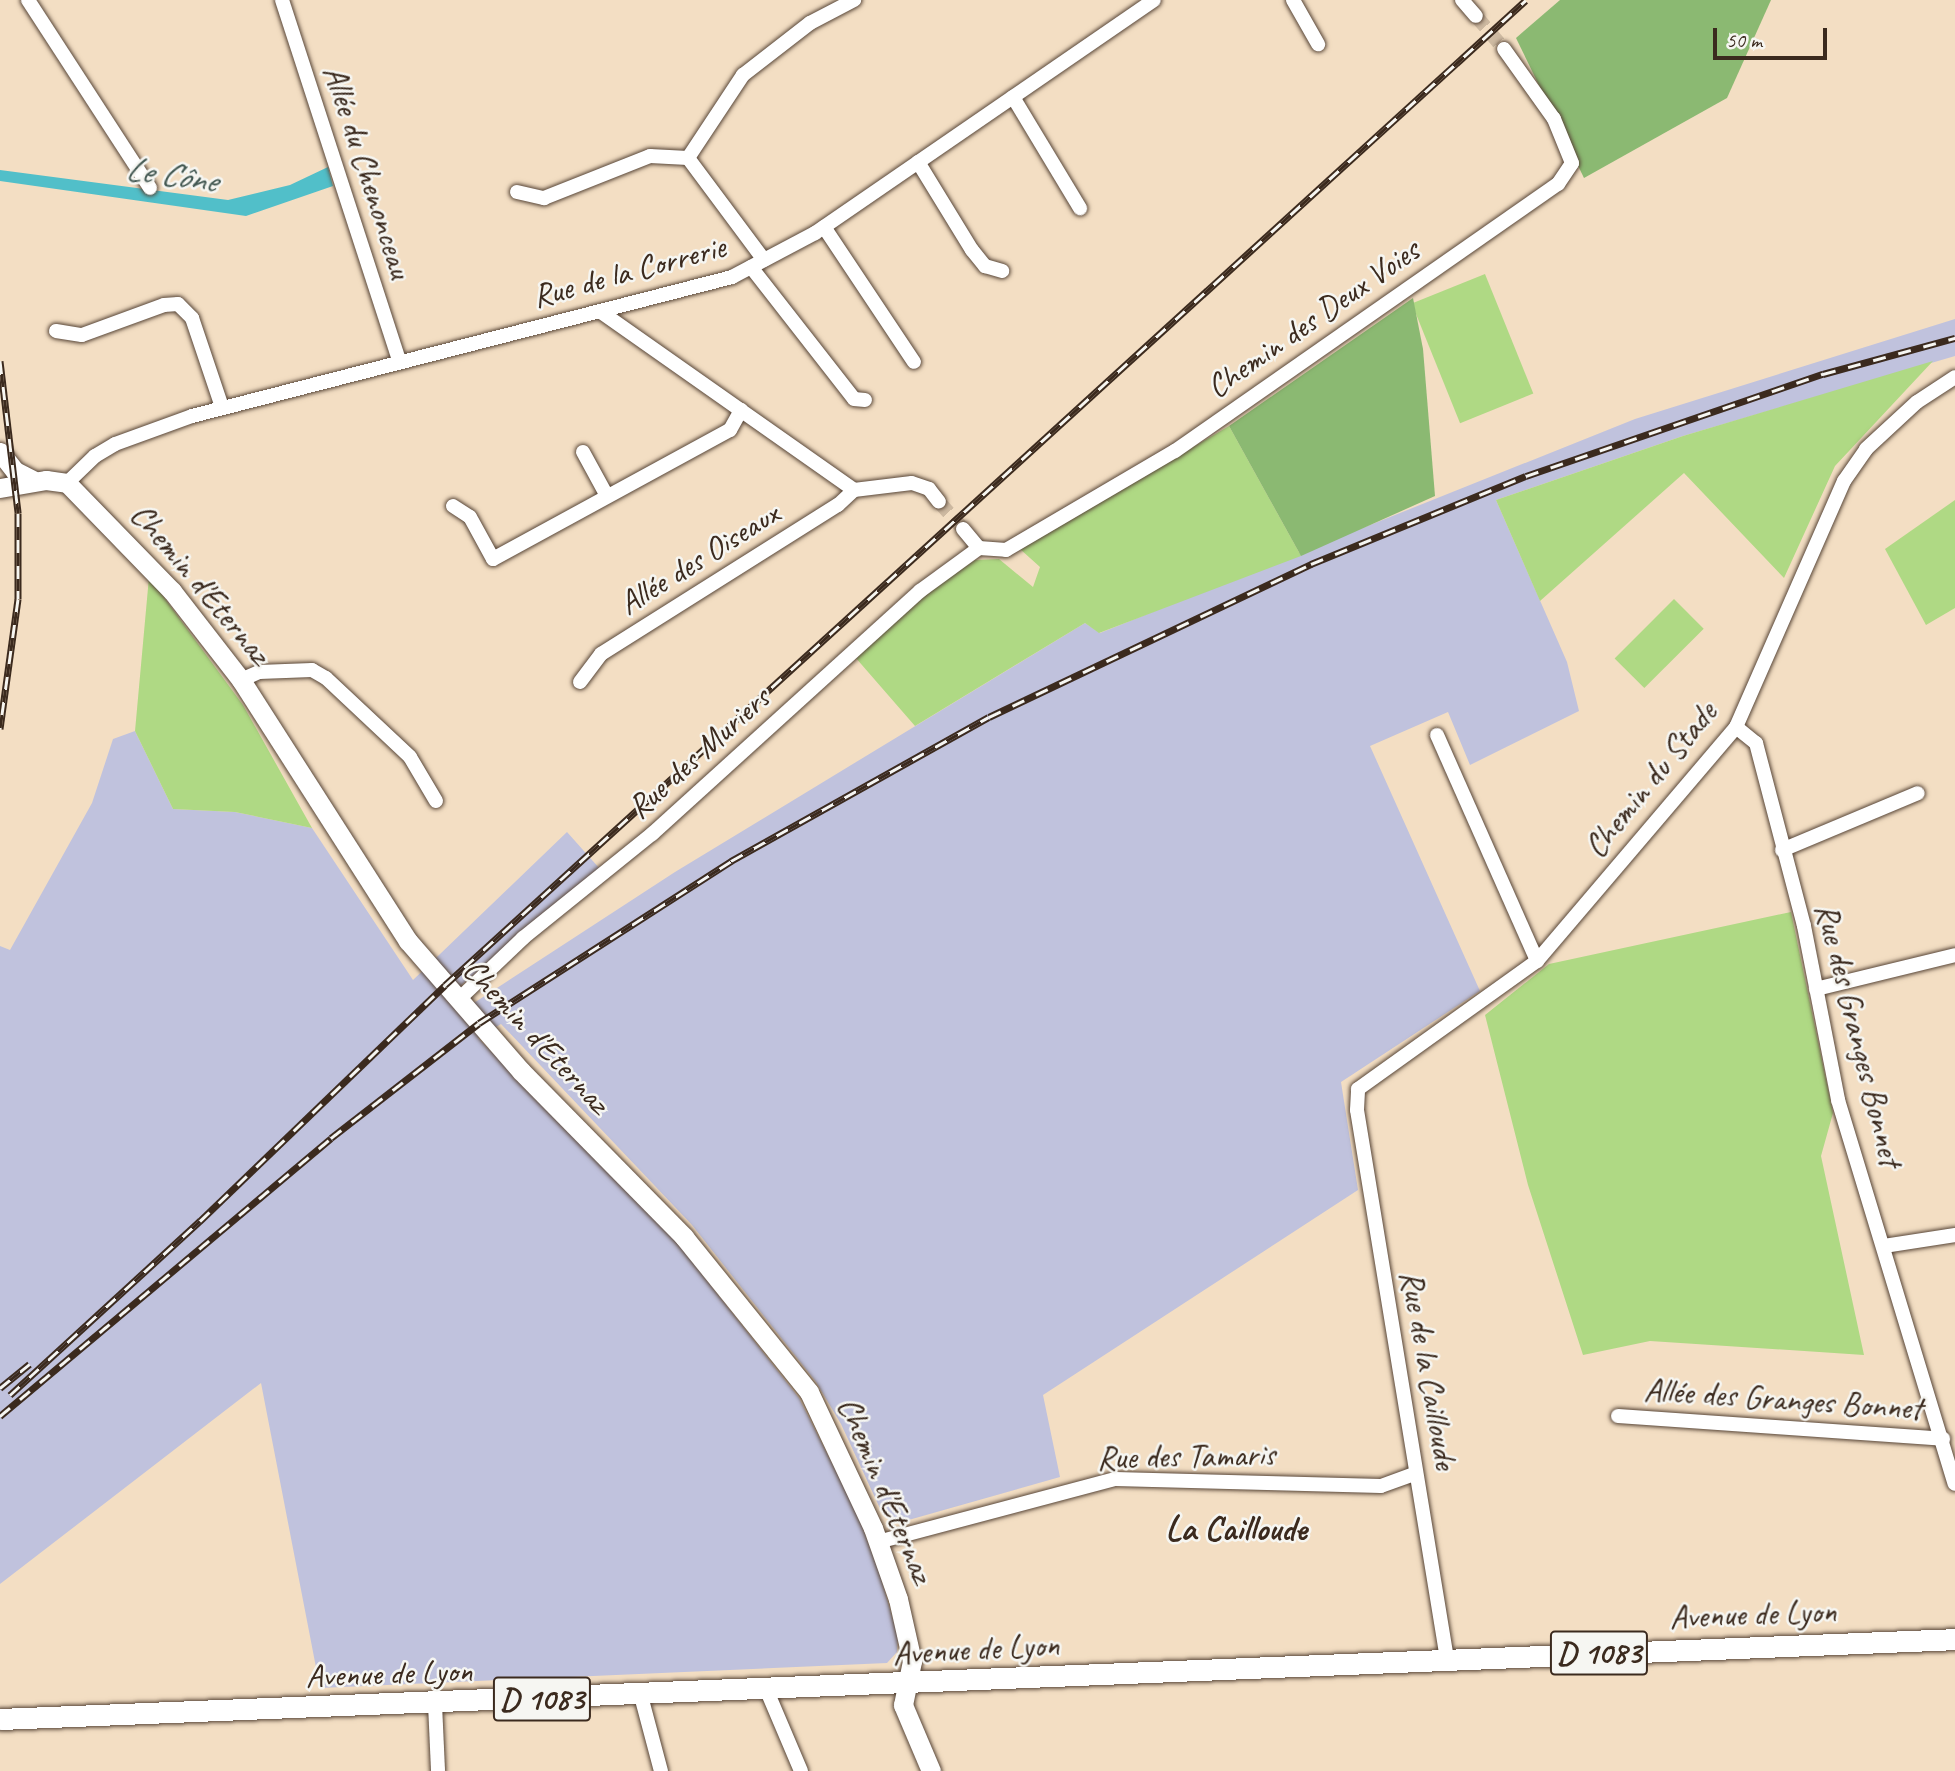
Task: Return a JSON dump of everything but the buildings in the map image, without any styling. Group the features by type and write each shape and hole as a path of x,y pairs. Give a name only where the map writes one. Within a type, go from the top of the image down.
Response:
{"main road":[{"name":"Avenue de Lyon","path":"0,1719 766,1691 1447,1659 1955,1639"}],"street":[{"path":"28,0 150,188"},
{"name":"Allée du Chenonceau","path":"282,0 399,360"},
{"path":"688,158 743,75 810,23 854,0"},
{"name":"Rue de la Correrie","path":"67,483 115,444 222,407 399,360 688,291 751,267 824,227 1154,0"},
{"path":"1293,0 1318,44"},
{"path":"1462,0 1476,16"},
{"name":"Chemin des Deux Voies","path":"979,548 1006,550 1175,451 1558,184 1572,163 1553,119 1504,49"},
{"path":"1013,97 1080,208"},
{"path":"517,192 544,198 650,156 688,158"},
{"path":"688,158 764,260"},
{"path":"918,162 972,250 985,265 1002,271"},
{"path":"824,227 914,362"},
{"path":"751,267 855,399 865,400"},
{"path":"56,331 82,335 164,305 178,304 192,318 222,407"},
{"path":"601,312 854,490 912,483 929,489 939,502"},
{"name":"Chemin du Stade","path":"1358,1089 1537,961 1736,727 1844,481 1866,449 1917,402 1955,377"},
{"path":"453,506 470,517 493,559 730,430 741,410"},
{"path":"0,452 15,471 35,481"},
{"path":"583,452 607,496"},
{"path":"0,488 35,481 67,483"},
{"name":"Chemin d'Eternaz","path":"67,483 172,591 241,680 408,940 458,1000 684,1237 809,1392 878,1542 912,1661 905,1685 905,1712 931,1771"},
{"name":"Allée des Oiseaux","path":"580,682 601,654 838,505 854,490"},
{"path":"963,529 979,548"},
{"name":"Rue des Muriers","path":"458,1000 523,938 652,834 920,591 979,548"},
{"path":"241,680 259,672 312,670 326,678 410,757 436,801"},
{"name":"Rue des Granges Bonnet","path":"1736,727 1756,743 1816,989 1838,1100 1955,1484"},
{"path":"1437,735 1537,961"},
{"path":"1782,850 1918,793"},
{"path":"1816,989 1955,955"},
{"name":"Rue de la Cailloude","path":"1358,1089 1357,1110 1447,1659"},
{"path":"1884,1246 1955,1235"},
{"name":"Allée des Granges Bonnet","path":"1618,1416 1943,1440"},
{"name":"Rue des Tamaris","path":"878,1542 1115,1479 1381,1486 1416,1473"},
{"path":"766,1691 801,1771"},
{"path":"641,1696 661,1771"},
{"path":"435,1704 438,1771"}],"shaded area":[{"path":"1955,319 1955,356 1683,436 1496,500 1567,662 1579,711 1470,765 1448,712 1370,746 1480,991 1341,1082 1358,1190 1043,1395 1060,1477 898,1523 883,1515 841,1424 816,1382 692,1225 501,1024 478,1038 671,1235 799,1398 858,1515 880,1575 898,1637 897,1652 887,1663 320,1688 261,1383 0,1584 0,946 10,950 92,803 113,739 135,731 173,809 235,812 312,828 413,980 567,832 600,869 447,997 460,1012 675,872 1085,623 1100,633 1635,419"}],"green space":[{"path":"1560,0 1771,0 1727,98 1584,178 1516,38"},
{"path":"1485,274 1533,394 1460,423 1412,304"},
{"path":"1413,298 1423,349 1435,496 1301,556 1229,426"},
{"path":"1933,361 1835,466 1784,578 1684,473 1540,601 1496,500 1683,436"},
{"path":"1229,426 1301,556 1099,633 1085,623 915,726 855,657 930,590 975,560 999,559 1033,587 1040,567 1020,549"},
{"path":"1955,500 1955,608 1926,625 1885,549"},
{"path":"149,577 243,705 312,828 235,812 173,809 135,731"},
{"path":"1674,599 1704,629 1644,688 1615,658"},
{"path":"1791,912 1833,1113 1821,1156 1864,1355 1650,1341 1583,1355 1528,1185 1485,1015 1549,964"}],"water":[{"path":"328,167 333,186 246,216 0,181 0,170 228,200 290,185"}],"tunnel":[{"path":"1476,16 1504,49"},
{"path":"939,502 963,529"}],"railway":[{"path":"10,1395 200,1221 445,985 1526,0"},
{"path":"0,1416 331,1138 479,1023 731,861 989,717 1311,564 1526,476 1823,374 1955,338"},
{"path":"0,361 18,513 18,599 0,729"},
{"path":"0,1388 30,1364"}],"district":[{"name":"La Cailloude","path":"1236,1529"}],"water label":[{"name":"Le Cône","path":"171,175"}]}
